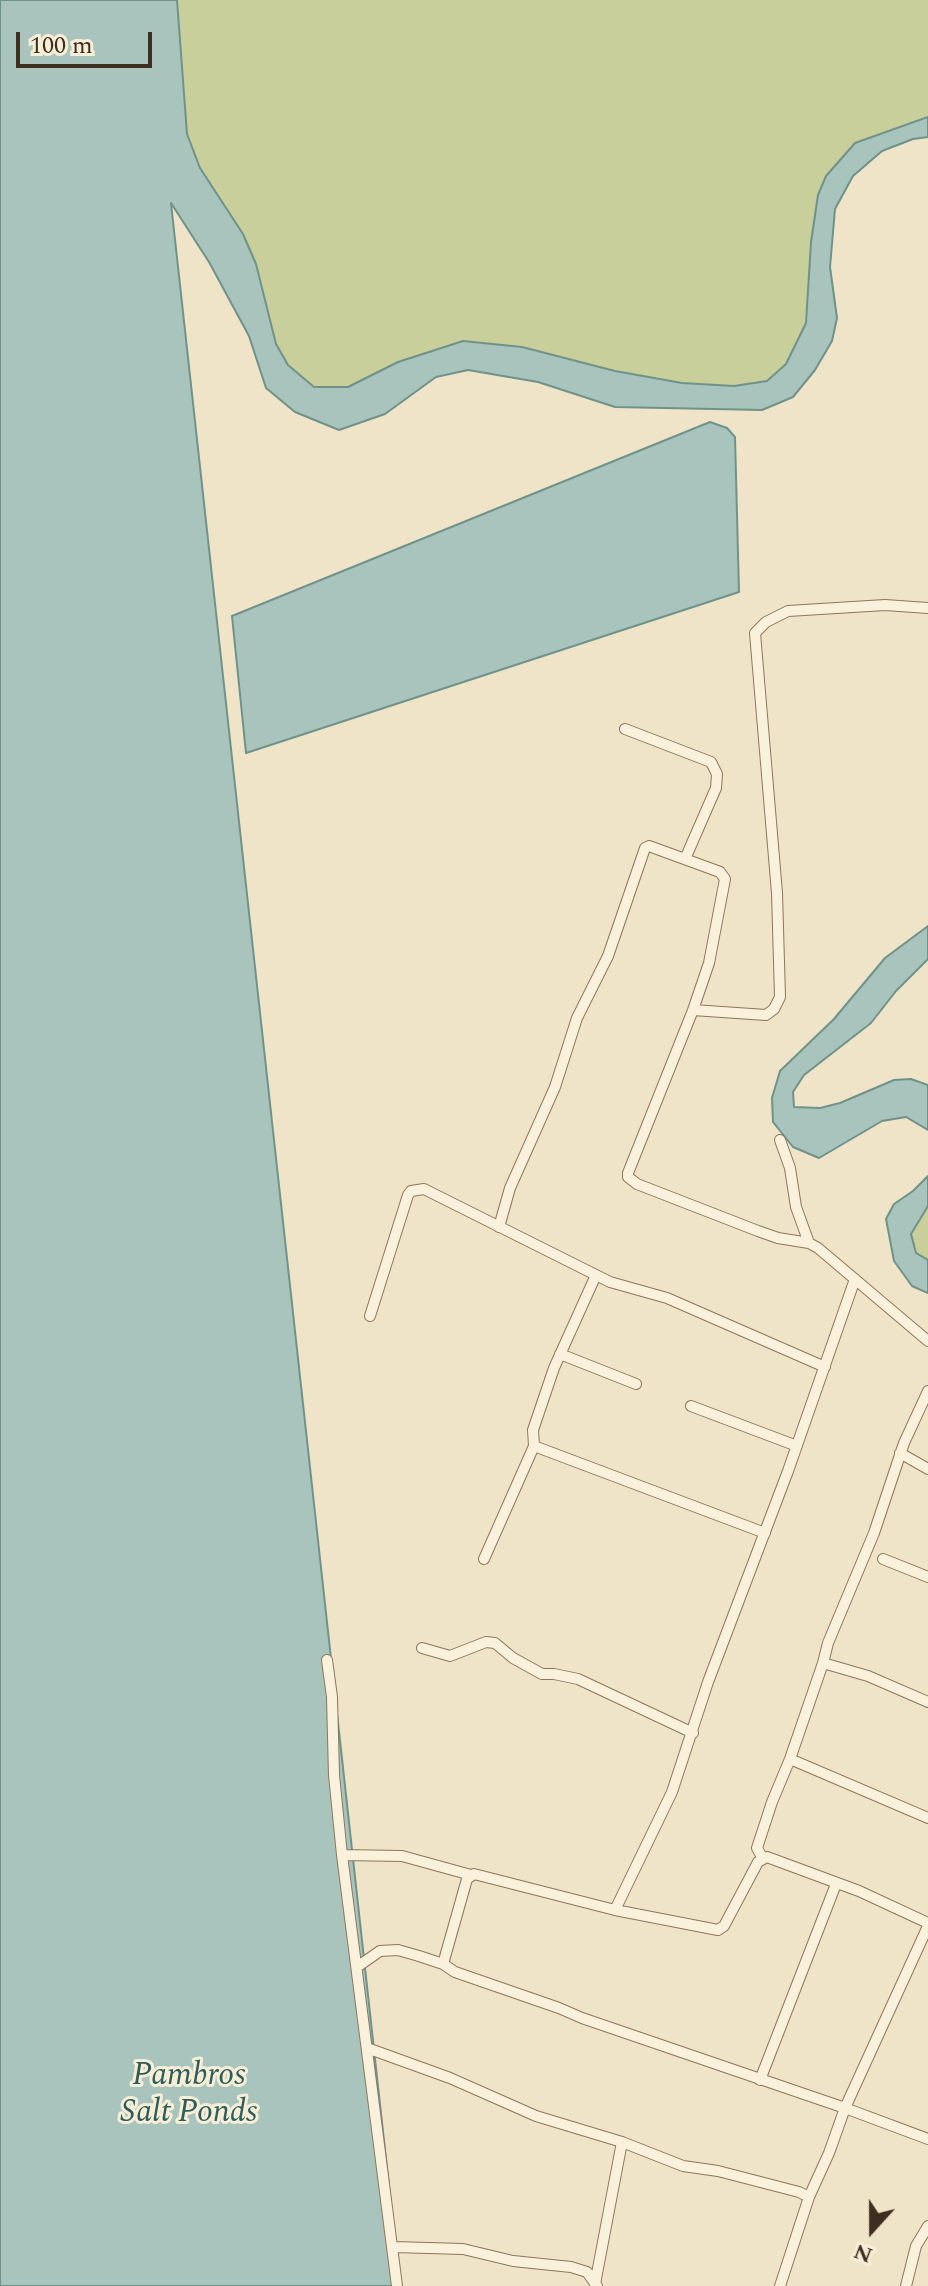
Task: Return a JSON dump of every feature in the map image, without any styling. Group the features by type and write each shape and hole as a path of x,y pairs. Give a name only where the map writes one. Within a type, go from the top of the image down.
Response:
{"street":[{"path":"693,1010 766,1015 774,1009 780,997 777,893 755,633 766,622 788,611 885,605 928,608"},
{"path":"625,729 711,762 717,774 716,788 685,859"},
{"path":"499,1227 510,1188 555,1087 577,1018 608,956 645,848 649,846 720,872 725,879 709,963 628,1177 637,1184 768,1235 809,1243 928,1341"},
{"path":"780,1140 790,1168 796,1207 809,1243"},
{"path":"370,1316 411,1191 424,1189 610,1282 667,1298 825,1367"},
{"path":"484,1559 534,1446 533,1430 560,1354 596,1275"},
{"path":"615,1910 672,1792 726,1632 797,1446 855,1279"},
{"path":"560,1354 636,1384"},
{"path":"763,1859 757,1848 828,1643 874,1533 900,1453 928,1391"},
{"path":"691,1406 797,1446"},
{"path":"534,1446 765,1533"},
{"path":"900,1453 928,1469"},
{"path":"883,1559 928,1577"},
{"path":"422,1648 450,1656 486,1642 495,1643 513,1658 542,1674 578,1679 693,1733"},
{"path":"327,1660 342,1855 397,2286"},
{"path":"823,1663 868,1676 928,1702"},
{"path":"790,1759 928,1818"},
{"path":"342,1855 402,1856 615,1910 718,1930 724,1926 753,1870 763,1859 774,1859 891,1904 928,1924 845,2108 809,2197 780,2286"},
{"path":"443,1964 467,1879 471,1875"},
{"path":"760,2080 836,1884"},
{"path":"357,1967 380,1951 398,1950 928,2139"},
{"path":"367,2048 450,2078 536,2116 622,2142 683,2166 718,2171 809,2197"},
{"path":"595,2286 622,2142"},
{"path":"906,2286 916,2246 928,2226"},
{"path":"394,2247 463,2249 513,2261 571,2267 587,2272 595,2286"}],"green space":[{"path":"177,0 928,0 928,117 855,143 818,195 811,242 806,323 786,364 767,381 734,386 682,383 615,371 398,362 348,387 314,387 288,365 276,344 256,264 243,234 200,168 187,134"},
{"path":"928,1206 928,1260 916,1253 911,1234"}],"water":[{"name":"Pambros Salt Ponds","path":"0,0 177,0 187,134 200,168 243,234 256,264 276,344 288,365 314,387 348,387 398,362 463,341 522,347 615,371 682,383 734,386 767,381 786,364 806,323 811,242 818,195 826,176 855,143 928,117 928,137 913,139 882,151 853,176 835,209 830,267 837,318 832,341 815,370 793,397 762,410 615,407 538,382 468,370 436,377 385,414 339,430 295,412 266,388 249,336 209,262 171,203 400,2286 0,2286"},
{"path":"710,422 727,428 735,437 739,592 246,753 232,616"},
{"path":"928,926 928,959 896,991 871,1023 804,1075 793,1092 794,1107 820,1108 840,1103 894,1080 911,1079 928,1085 928,1130 906,1117 882,1121 819,1158 793,1147 773,1122 772,1098 780,1071 834,1019 885,958"},
{"path":"928,1176 928,1206 911,1234 916,1253 928,1260 928,1293 912,1286 894,1261 886,1219 894,1204"}]}
